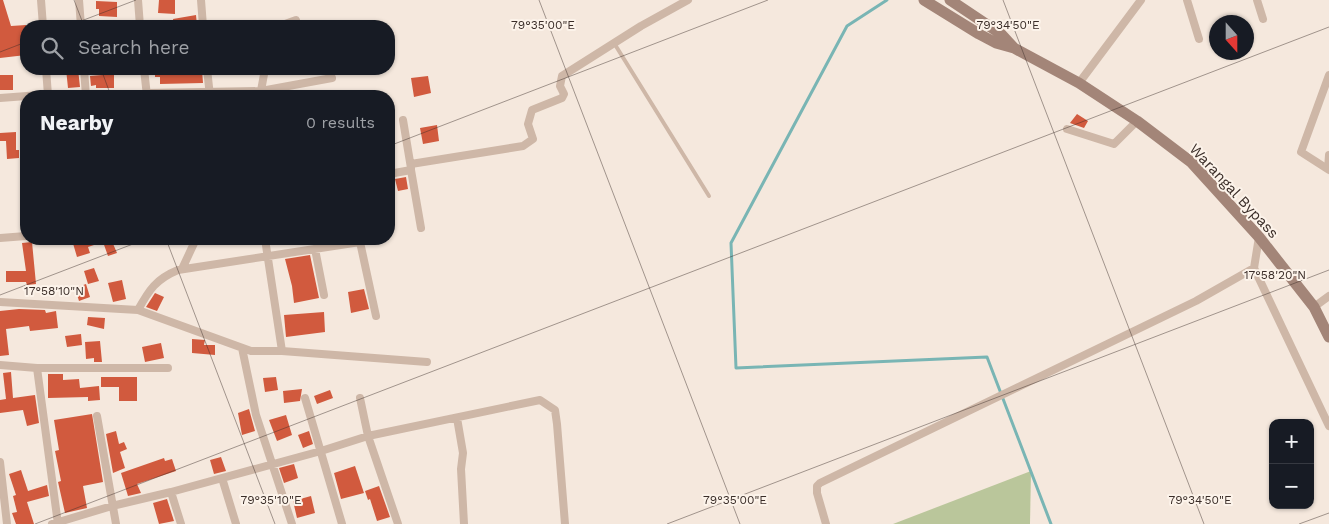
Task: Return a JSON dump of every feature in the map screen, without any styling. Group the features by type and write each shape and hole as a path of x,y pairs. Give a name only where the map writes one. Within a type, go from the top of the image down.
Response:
{"main road":[{"name":"Warangal Bypass","path":"924,0 979,34 996,43 1014,48 1079,83 1137,121 1191,162 1258,237 1314,307 1329,336"},
{"name":"Warangal Bypass","path":"952,2 1001,34 1014,48"}],"street":[{"path":"41,0 43,20"},
{"path":"79,0 81,20"},
{"path":"138,0 140,20"},
{"path":"201,0 203,20"},
{"path":"395,172 411,167 523,146 533,139 528,124 532,110 562,98 564,94 560,86 562,76 641,26 688,0"},
{"path":"1188,0 1199,39"},
{"path":"1257,0 1262,19"},
{"path":"1079,83 1137,1"},
{"path":"46,75 48,90"},
{"path":"84,75 86,90"},
{"path":"145,75 146,90"},
{"path":"207,75 209,90"},
{"path":"261,90 264,75"},
{"path":"1328,170 1302,152 1329,75"},
{"path":"274,90 332,78"},
{"path":"0,98 20,97"},
{"path":"403,120 421,228"},
{"path":"1067,129 1114,144 1137,121"},
{"path":"1328,170 1329,155"},
{"path":"0,238 20,236"},
{"path":"1258,237 1254,268 1329,426"},
{"path":"182,269 193,245"},
{"path":"266,245 282,351"},
{"path":"138,310 148,291 164,276 182,269 335,245"},
{"path":"361,245 376,316"},
{"path":"315,249 324,295"},
{"path":"826,524 817,493 817,486 820,483 1196,301 1254,268"},
{"path":"1314,307 1329,296"},
{"path":"0,302 138,310 251,351 282,351 427,362"},
{"path":"242,348 256,416 292,524"},
{"path":"0,365 37,368 168,368"},
{"path":"37,368 56,524 112,506 321,451 368,436 540,400 554,410 557,424 565,524"},
{"path":"305,398 342,524"},
{"path":"360,398 368,436 398,524"},
{"path":"97,416 116,524"},
{"path":"457,418 463,453 461,469 464,524"},
{"path":"0,462 7,524"},
{"path":"222,478 236,524"},
{"path":"171,492 181,524"}],"lane":[{"path":"614,43 709,196"}],"green space":[{"path":"1031,471 1030,524 893,524"}],"building":[{"path":"0,0 3,0 11,26 20,25 20,56 0,58"},
{"path":"159,0 175,0 175,14 158,13"},
{"path":"96,1 117,2 117,17 99,16 99,9 96,9"},
{"path":"196,15 196,20 173,20"},
{"path":"0,75 13,75 13,90 0,90"},
{"path":"67,75 79,75 80,87 68,88"},
{"path":"114,75 114,88 96,88 96,85 91,86 90,76"},
{"path":"155,75 202,75 203,83 160,84 160,77 155,77"},
{"path":"428,76 431,93 414,97 411,78"},
{"path":"1077,114 1088,121 1084,128 1070,123"},
{"path":"437,125 439,141 423,144 420,128"},
{"path":"16,132 16,150 19,150 19,158 7,159 6,141 0,141 0,133"},
{"path":"406,177 408,189 398,191 395,179"},
{"path":"22,245 32,245 36,284 27,285 26,282 6,282 6,271 26,271"},
{"path":"73,245 94,245 88,247 90,253 77,257"},
{"path":"104,245 114,245 117,253 108,256"},
{"path":"310,255 319,298 294,303 285,259"},
{"path":"94,268 99,281 88,284 84,271"},
{"path":"122,280 126,299 113,302 108,283"},
{"path":"86,284 90,297 79,301 75,288"},
{"path":"364,289 369,309 351,313 348,292"},
{"path":"155,293 164,297 157,311 146,307"},
{"path":"19,309 45,310 46,313 56,311 58,328 30,331 29,326 6,329 9,355 0,356 0,311"},
{"path":"324,312 325,332 286,337 284,315"},
{"path":"88,317 105,318 104,329 87,325"},
{"path":"81,334 82,345 67,347 65,336"},
{"path":"192,339 205,340 204,345 215,345 215,355 192,353"},
{"path":"100,341 102,362 94,362 94,358 86,359 85,342"},
{"path":"161,343 164,358 145,362 142,347"},
{"path":"11,372 13,398 35,395 39,423 27,426 23,410 0,413 0,400 6,399 3,373"},
{"path":"48,374 63,374 63,380 79,379 80,388 99,386 100,400 88,401 88,397 48,398"},
{"path":"101,377 137,377 137,401 119,401 119,387 101,387"},
{"path":"276,377 278,390 265,392 263,378"},
{"path":"302,389 300,401 284,403 283,391"},
{"path":"330,390 333,398 317,404 314,396"},
{"path":"249,409 255,431 242,435 238,413"},
{"path":"92,414 103,482 83,486 87,508 65,513 58,482 61,481 55,451 59,450 54,420"},
{"path":"286,415 292,435 277,441 269,420"},
{"path":"116,431 119,444 124,442 127,449 120,452 125,468 113,473 106,434"},
{"path":"309,431 313,444 303,448 298,435"},
{"path":"221,457 226,471 214,474 210,460"},
{"path":"164,458 165,461 172,459 176,471 137,484 141,493 128,496 121,473"},
{"path":"294,464 298,478 284,483 279,468"},
{"path":"355,466 364,493 341,499 334,473"},
{"path":"21,470 28,491 47,485 49,496 27,502 34,524 16,524 12,513 17,512 13,496 16,495 9,474"},
{"path":"379,486 390,517 377,521 370,499 368,500 365,491"},
{"path":"311,496 315,513 297,518 293,501"},
{"path":"167,499 174,521 159,524 153,503"}],"waterway":[{"path":"887,0 847,26 731,243 736,368 987,357 1051,524"}]}
